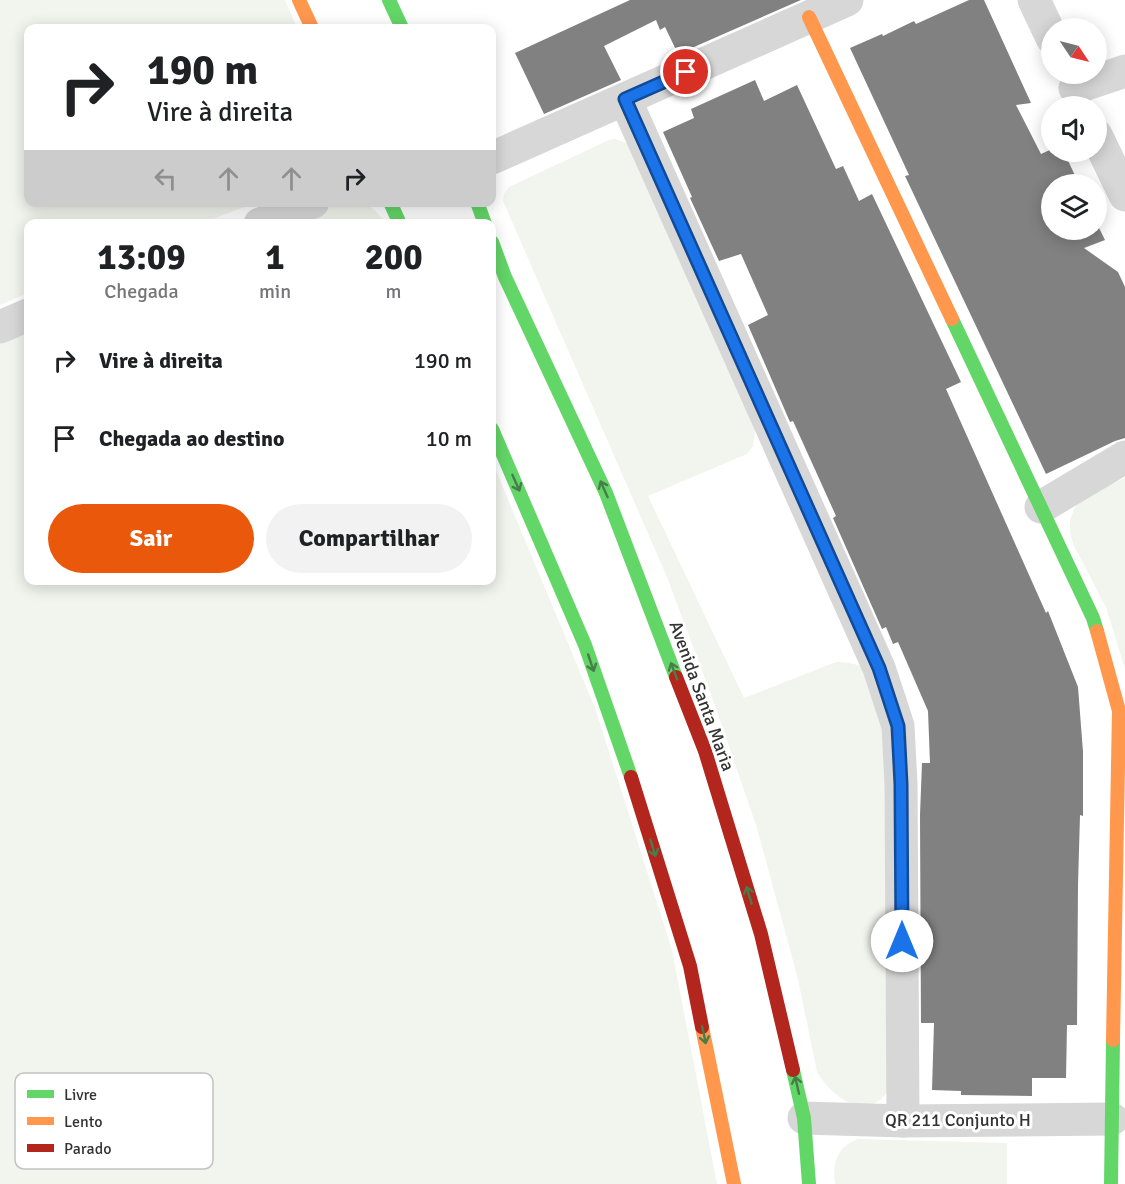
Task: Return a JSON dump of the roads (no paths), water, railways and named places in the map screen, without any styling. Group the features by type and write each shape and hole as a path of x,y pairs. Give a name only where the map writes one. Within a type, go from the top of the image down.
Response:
{"main road":[{"path":"299,0 310,24"},
{"path":"389,0 400,24"},
{"path":"809,17 1093,618 1119,711 1120,922 1111,1184"},
{"name":"Avenida Santa Maria","path":"496,252 606,493 705,752 761,934 804,1118 809,1184"},
{"path":"496,269 506,277"},
{"path":"496,438 585,645 630,773 690,966 734,1184"}],"street":[{"path":"496,156 847,0"},
{"path":"1034,0 1043,18"},
{"path":"1075,89 1125,71"},
{"path":"625,99 879,668 898,726 901,784 903,1121"},
{"path":"1107,158 1125,195"},
{"path":"272,219 301,207"},
{"path":"0,327 24,317"},
{"path":"1041,507 1125,457"},
{"name":"QR 211 Conjunto H","path":"804,1118 903,1121 1112,1119"}]}
